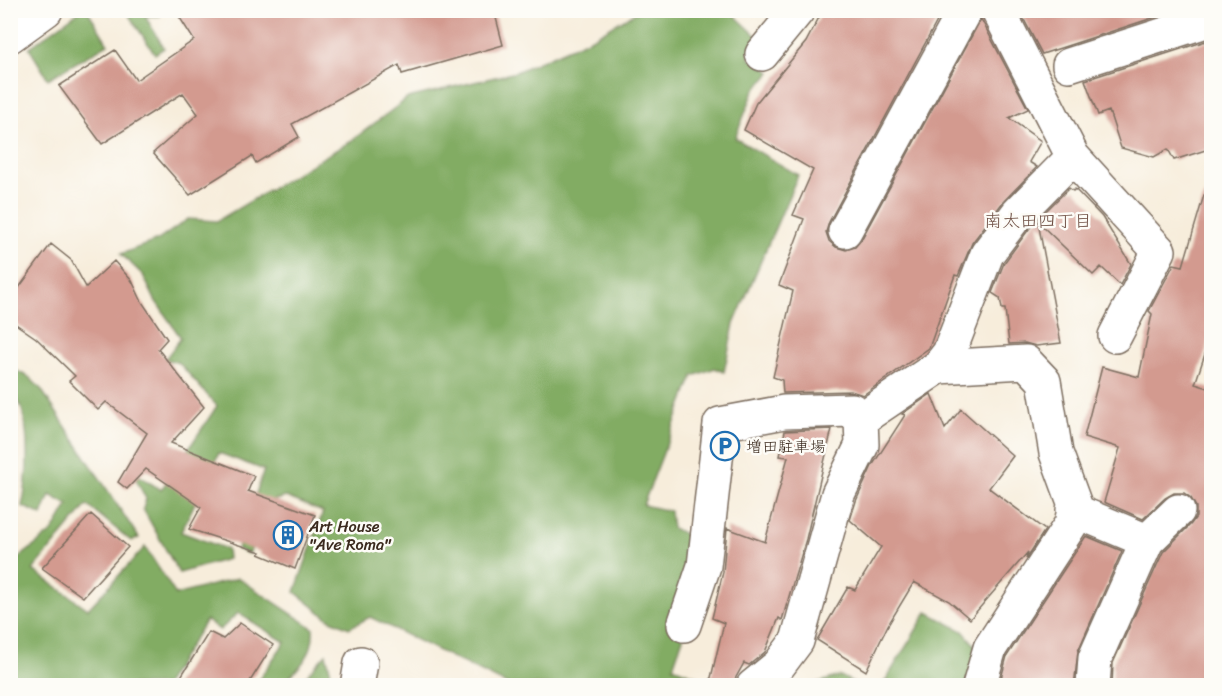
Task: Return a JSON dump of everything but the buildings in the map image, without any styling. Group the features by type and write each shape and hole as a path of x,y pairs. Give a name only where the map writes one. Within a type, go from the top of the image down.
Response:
{"street":[{"path":"10,36 46,10"},
{"path":"762,54 798,10"},
{"path":"844,231 965,10"},
{"path":"998,10 1051,77 1073,158 1159,251 1115,336"},
{"path":"1051,77 1212,19"},
{"path":"861,419 938,367 949,352 987,254 1018,213 1073,158"},
{"path":"938,367 1026,362 1044,381 1056,453 1075,505 1071,524 990,648 979,686"},
{"path":"684,625 704,566 720,424 784,412 852,410 861,419 862,445 838,494 797,641 779,665 753,686"},
{"path":"1073,510 1147,541"},
{"path":"1093,686 1095,658 1147,541 1178,512"}],"green space":[{"path":"81,10 88,11 108,44 48,79 29,48"},
{"path":"126,11 160,11 160,16 145,16 164,48 155,54"},
{"path":"638,11 730,11 762,41 749,58 771,72 754,91 735,138 798,175 734,324 724,372 715,368 693,376 643,505 670,511 672,528 685,534 700,553 683,638 673,667 701,678 698,685 508,685 370,617 349,628 329,619 295,592 323,512 286,497 274,500 249,554 237,549 264,470 219,453 181,532 227,549 228,559 179,573 143,509 146,499 132,471 161,490 217,406 179,363 165,359 181,338 155,300 143,275 121,254 158,240 188,219 217,221 351,141 408,98 516,72 590,39"},
{"path":"11,368 29,377 41,389 139,538 131,541 87,505 33,570 88,609 145,547 176,595 238,578 313,628 313,638 308,653 300,667 281,685 255,685 285,642 238,613 220,630 206,620 165,685 11,685 11,570 15,561 53,531 68,505 50,495 42,515 22,506 27,470 26,430 21,407 11,387"},
{"path":"927,612 963,631 981,652 971,685 923,683 922,685 882,686"},
{"path":"326,654 334,685 298,685"},
{"path":"840,676 858,685 810,685"}],"place":[{"name":"増田駐車場","path":"725,446"},
{"name":"Art House \"Ave Roma\"","path":"288,535"}],"district":[{"name":"南太田四丁目","path":"1038,221"}]}
